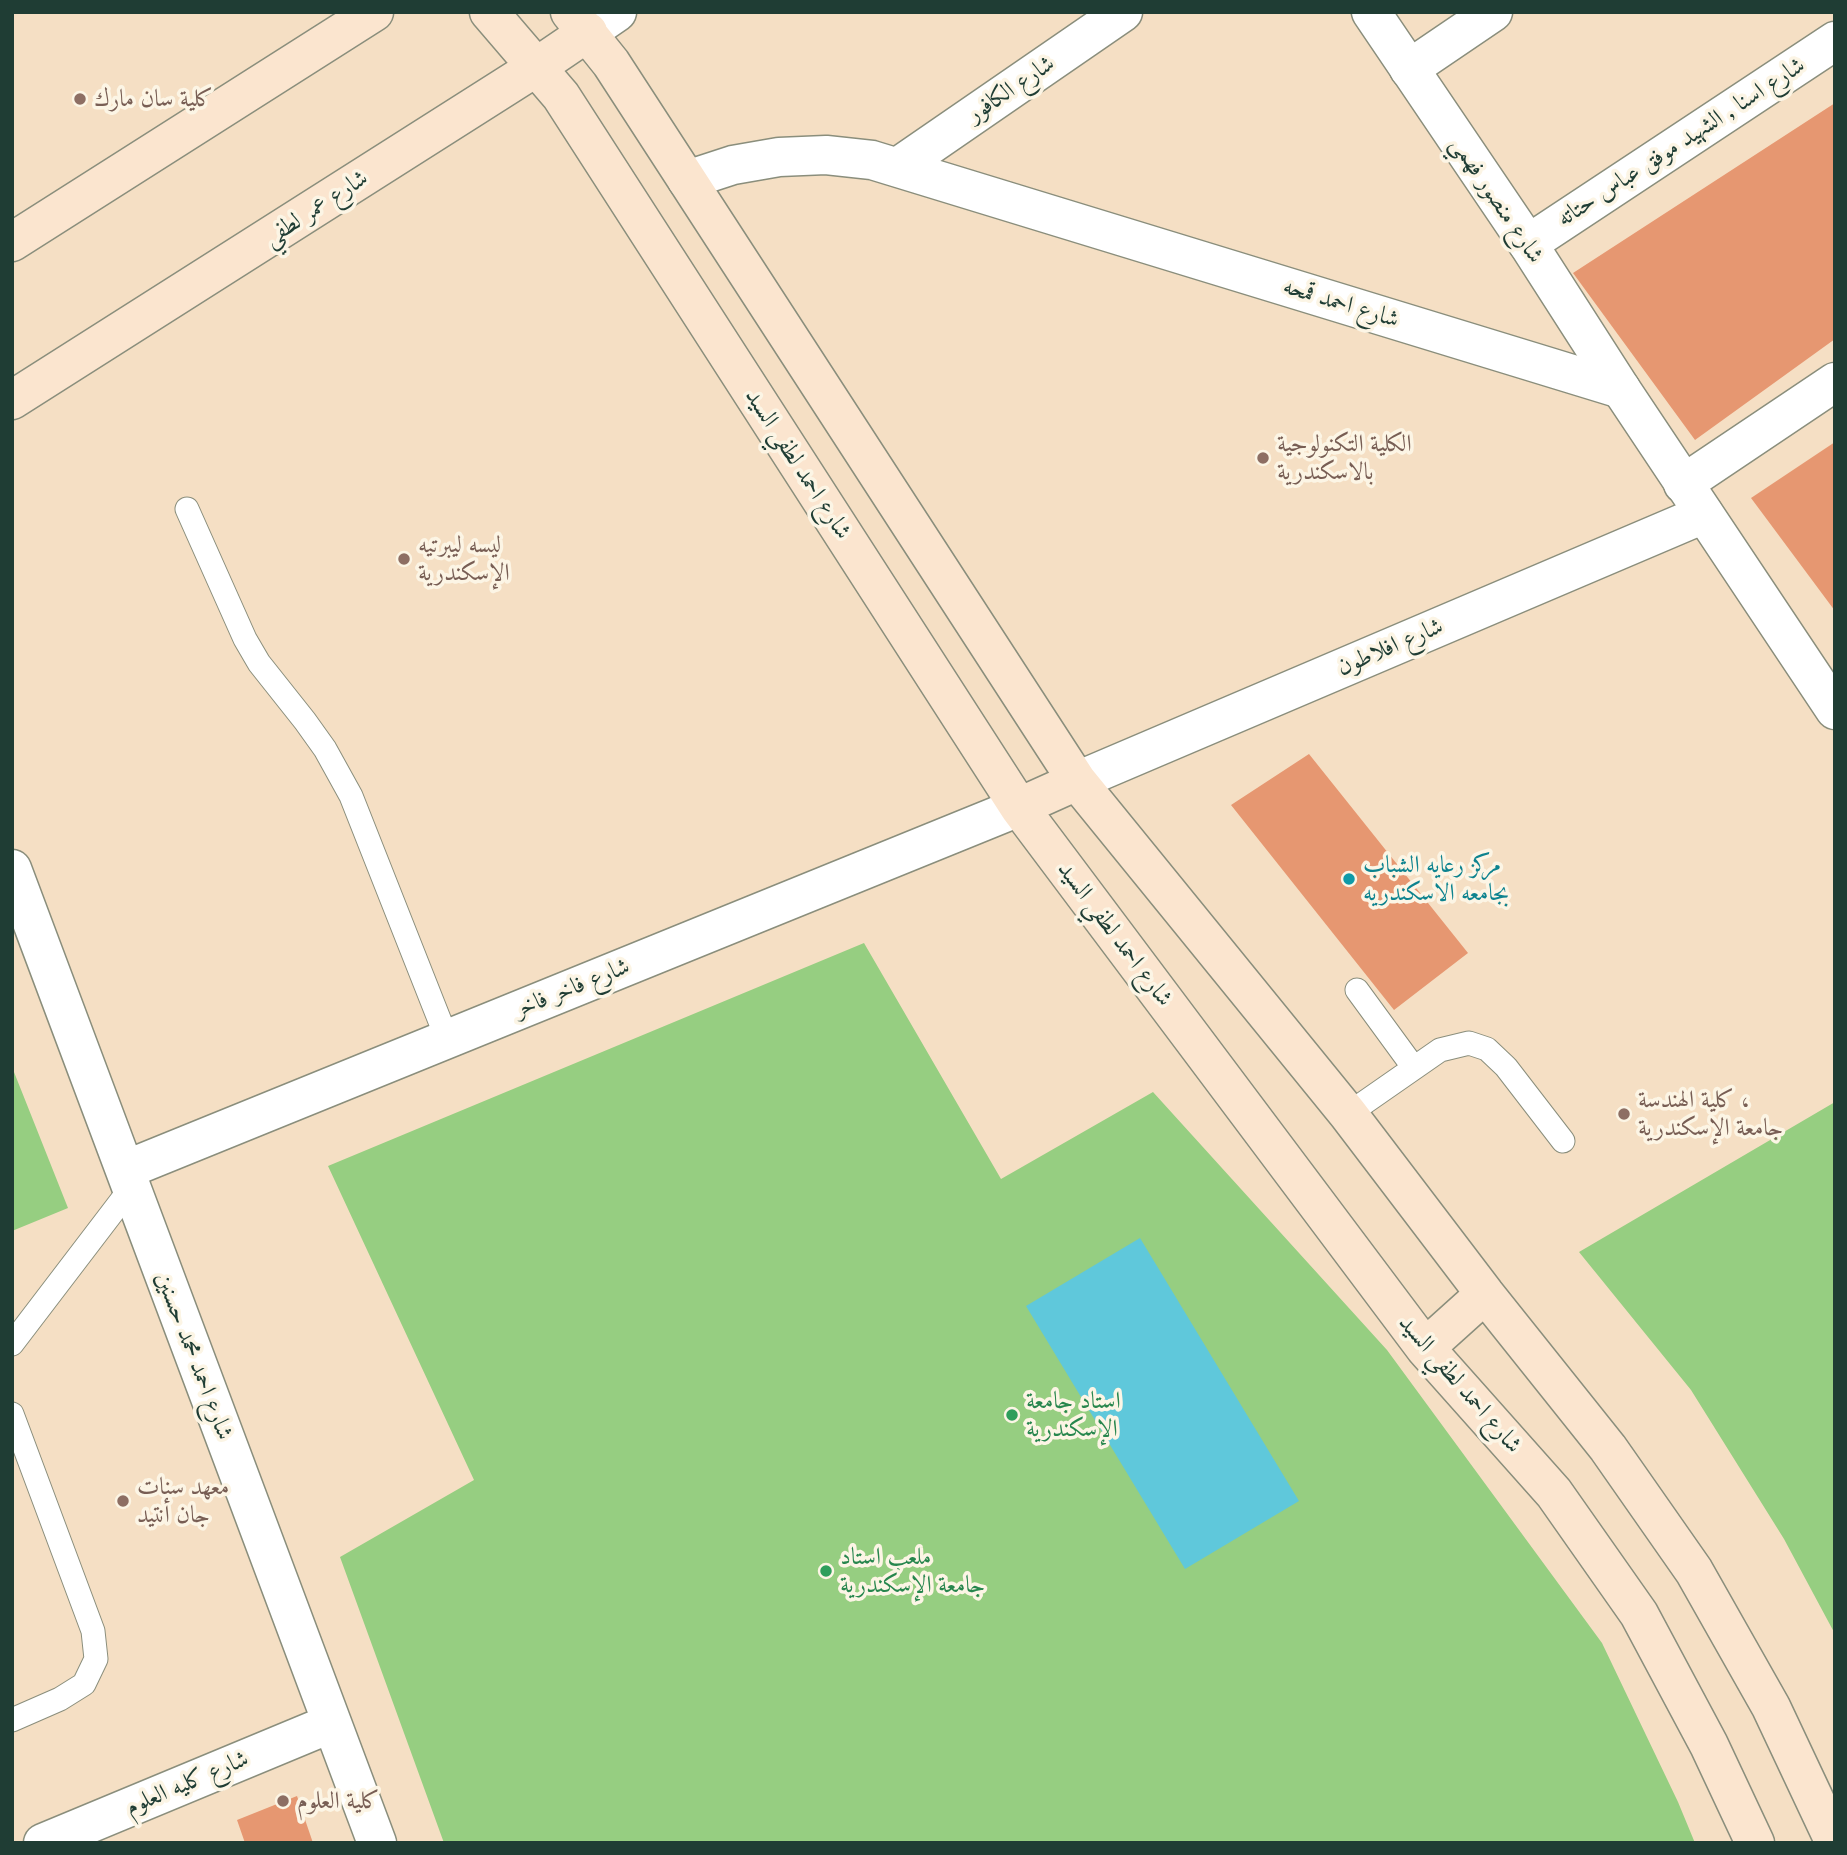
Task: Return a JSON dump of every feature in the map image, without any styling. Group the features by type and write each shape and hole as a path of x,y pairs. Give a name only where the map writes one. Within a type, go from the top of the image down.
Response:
{"main road":[{"path":"12,242 374,12"},
{"name":"شارع احمد لطفي السيد","path":"489,12 561,96 1019,807 1425,1348 1554,1493 1639,1614 1709,1745 1755,1843"},
{"path":"592,19 611,63 1077,781 1348,1114 1485,1294 1608,1448 1694,1571 1771,1707 1835,1843"},
{"name":"شارع عمر لطفي","path":"12,400 528,56 592,19"},
{"path":"1019,807 1077,781"},
{"path":"1425,1348 1485,1294"}],"street":[{"name":"شارع الكافور","path":"898,166 1123,12"},
{"name":"شارع منصور فهمي","path":"1371,12 1528,244 1620,389"},
{"path":"1409,69 1493,12"},
{"name":"شارع اسنا , الشهيد موفق عباس حتاته","path":"1528,244 1835,41"},
{"name":"شارع احمد قمحه","path":"687,180 733,164 779,156 826,155 872,160 1620,389"},
{"name":"شارع افلاطون","path":"1077,781 1693,499 1835,382"},
{"path":"1620,389 1693,499 1829,689"},
{"name":"شارع فاخر فاخر","path":"128,1179 447,1039 1019,807"},
{"name":"شارع احمد محمد حسنين","path":"12,869 377,1843"},
{"name":"شارع كليه العلوم","path":"43,1843 332,1723"}],"lane":[{"path":"187,509 245,639 259,663 318,740 351,796 447,1039"},
{"path":"1357,990 1414,1068"},
{"path":"1348,1114 1440,1050 1469,1043 1487,1049 1506,1067 1563,1141"},
{"path":"12,1344 128,1179"},
{"path":"12,1414 93,1631 96,1659 84,1684 60,1699 12,1720"}],"green space":[{"name":"استاد جامعة الإسكندرية","path":"864,943 1001,1179 1153,1092 1387,1350 1602,1643 1695,1843 444,1843 340,1557 474,1480 328,1166"},
{"path":"12,1067 68,1208 12,1231"},
{"path":"1835,1102 1835,1634 1784,1539 1691,1390 1579,1252"}],"water":[{"path":"1140,1238 1299,1501 1185,1569 1026,1306"}],"building":[{"path":"1835,103 1835,339 1695,440 1573,273"},
{"path":"1835,442 1835,611 1751,498"},
{"name":"مركز رعايه الشباب بجامعه الاسكندريه","path":"1309,754 1468,953 1394,1010 1231,805"},
{"path":"297,1796 313,1843 245,1843 237,1820"}],"place":[{"name":"كلية سان مارك","path":"80,99"},
{"name":"الكلية التكنولوجية بالاسكندرية","path":"1263,458"},
{"name":"ليسه ليبرتيه الإسكندرية","path":"404,559"},
{"name":"مركز رعايه الشباب بجامعه الاسكندريه","path":"1349,879"},
{"name":"كلية الهندسة ، جامعة الإسكندرية","path":"1624,1114"},
{"name":"استاد جامعة الإسكندرية","path":"1012,1415"},
{"name":"معهد سنات جان أنتيد","path":"123,1501"},
{"name":"ملعب استاد جامعة الإسكندرية","path":"826,1571"},
{"name":"كلية العلوم","path":"283,1801"}]}
